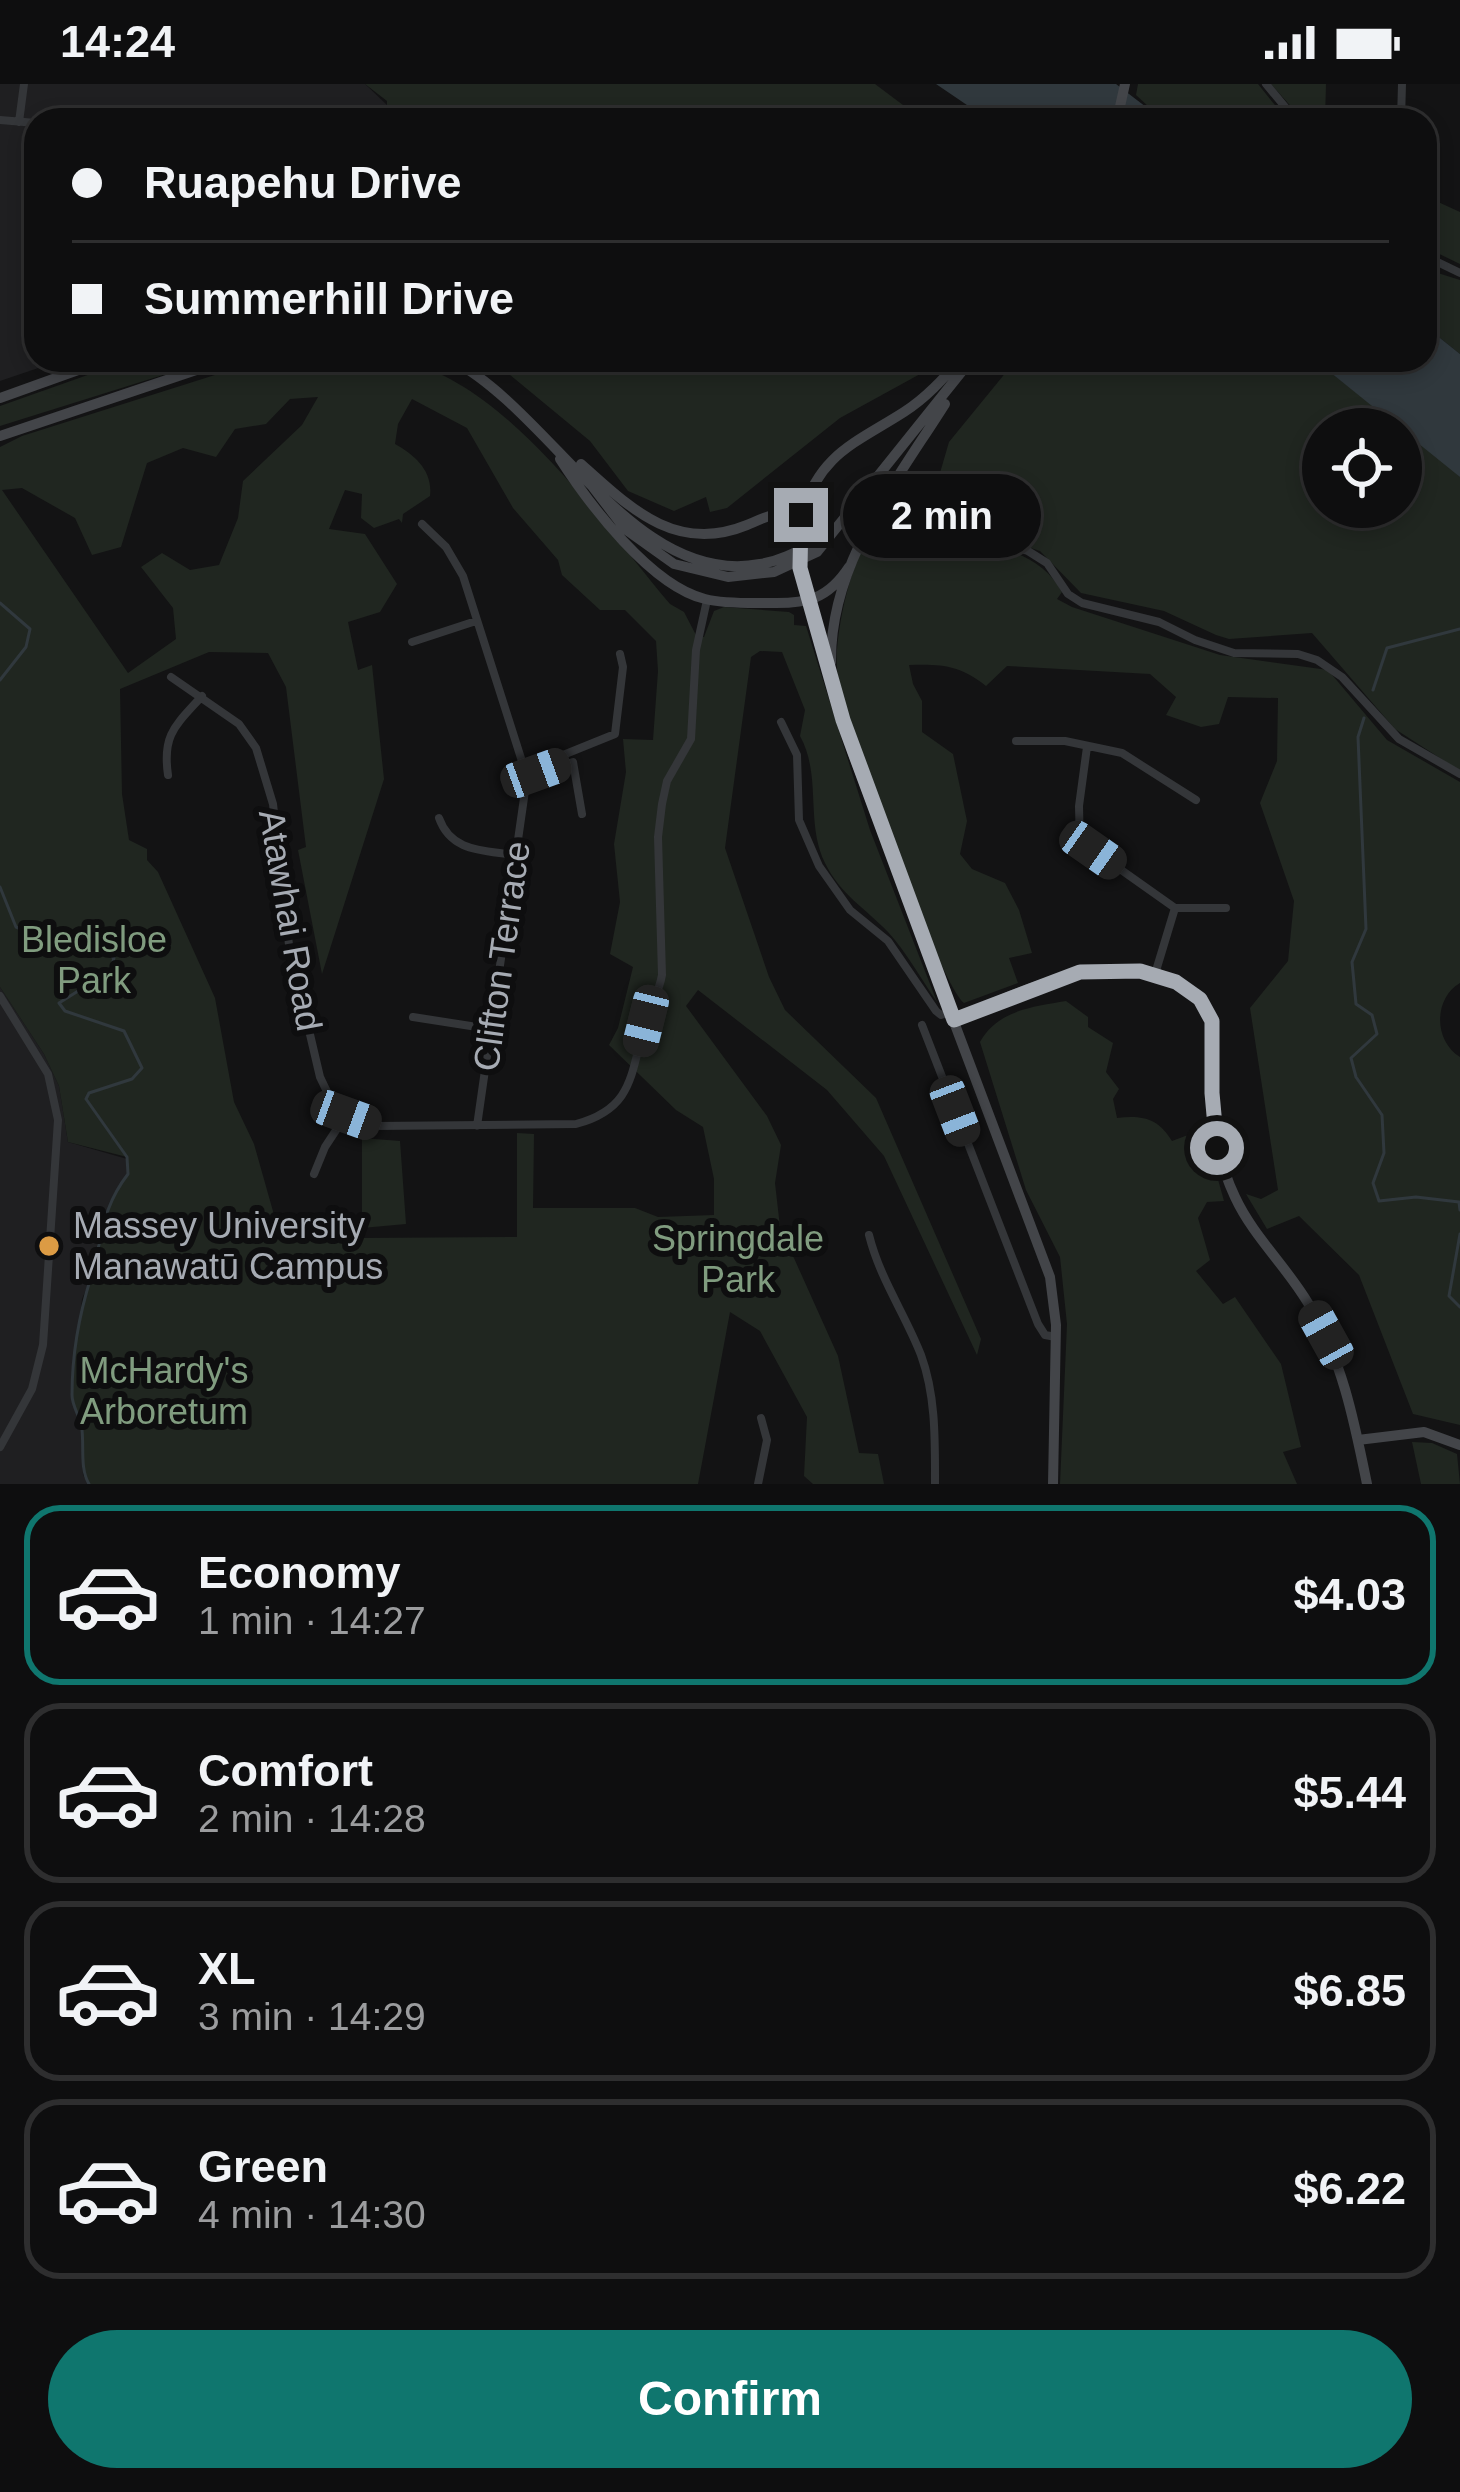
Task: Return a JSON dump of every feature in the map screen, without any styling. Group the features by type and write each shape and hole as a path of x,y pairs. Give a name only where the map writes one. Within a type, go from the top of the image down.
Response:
{"main road":[{"path":"0,398 73,372"},
{"path":"0,436 190,372"},
{"path":"472,372 493,385 635,513 672,531 723,532 778,512 800,520"},
{"path":"949,372 928,394 853,440 819,473 800,520 798,553 852,751 1050,1276 1056,1337 1053,1484"},
{"path":"542,431 639,542 674,564 712,576 745,578 789,567 817,552 962,372"},
{"path":"833,689 832,632 849,567 965,372"},
{"path":"542,431 574,481 647,564 674,586 707,600 810,602 826,594 849,567"},
{"path":"952,1016 1080,972 1124,969 1155,974 1189,990 1208,1011 1214,1030 1213,1120 1225,1174 1240,1208 1326,1335 1351,1404 1367,1484"},
{"path":"1358,1439 1424,1432 1460,1445"}],"street":[{"path":"20,122 24,84"},
{"path":"1266,84 1287,108"},
{"path":"0,120 24,122"},
{"path":"878,511 1028,551 1047,562 1068,594 1082,603 1159,622 1234,652 1298,654 1316,660 1342,677 1399,739 1460,774"},
{"name":"Clifton Terrace","path":"422,524 459,567 526,773 477,1126"},
{"path":"314,1174 346,1115 375,1126 566,1125 593,1120 619,1102 630,1082 662,976 658,837 667,781 691,739 696,650 707,600"},
{"path":"412,642 476,620"},
{"path":"526,773 615,734 623,667 620,654"},
{"name":"Atawhai Road","path":"171,677 239,724 261,761 273,804 289,944 317,1065 332,1100 346,1115"},
{"path":"168,775 169,736 202,696"},
{"path":"782,722 797,754 800,820 819,866 850,910 888,940 938,1013 952,1016"},
{"path":"1016,741 1065,741 1122,753 1196,800"},
{"path":"1087,747 1078,806 1080,849 1093,850 1175,908 1226,908"},
{"path":"526,773 573,763 582,814"},
{"path":"439,818 455,843 514,855"},
{"path":"1155,974 1175,908"},
{"path":"0,996 49,1075 58,1120 43,1346 32,1389 0,1447"},
{"path":"413,1017 490,1029"},
{"path":"922,1025 1038,1324 1045,1334 1056,1337"},
{"path":"868,1235 887,1290 920,1354 931,1391 935,1484"},
{"path":"758,1484 767,1440 761,1418"}],"shaded area":[{"path":"0,84 365,84 387,105 24,108 27,372 0,381"},
{"path":"936,84 1116,84 1147,108 971,108"},
{"path":"1437,336 1460,354 1460,477 1422,446 1422,408 1374,408 1330,372 1437,372"},
{"name":"Massey University Manawatū Campus","path":"0,987 59,1086 68,1142 127,1159 128,1174 111,1210 102,1217 92,1275 82,1299 71,1399 81,1421 83,1475 89,1484 0,1484"}],"green space":[{"path":"365,84 875,84 907,108 382,108 387,101"},
{"path":"1138,84 1258,84 1277,108 1150,108 1136,95"},
{"path":"1271,84 1326,84 1325,108 1292,108"},
{"path":"1437,201 1460,212 1460,264 1437,253"},
{"path":"1437,273 1460,280 1460,354 1437,336"},
{"path":"96,372 173,372 0,426 0,406"},
{"path":"224,372 434,372 478,396 550,460 670,604 684,612 697,637 704,637 714,611 724,607 789,612 794,625 806,626 870,830 937,1002 895,940 845,892 825,863 816,831 807,751 800,736 805,710 782,652 760,651 751,657 725,848 785,1010 876,1098 981,1339 977,1355 884,1156 827,1090 698,990 686,1006 767,1116 781,1145 775,1183 780,1227 838,1356 859,1453 878,1454 884,1484 813,1484 804,1476 807,1417 760,1331 730,1312 698,1484 89,1484 81,1425 72,1399 75,1350 104,1224 128,1174 127,1157 68,1142 59,1086 0,987 0,447","holes":["318,397 302,425 243,481 238,518 219,565 190,570 162,553 141,567 173,608 176,639 128,673 2,490 22,488 75,518 92,555 121,547 147,463 183,448 216,457 235,429 266,424 290,399","412,399 467,428 513,508 558,560 562,575 600,610 625,610 656,641 653,740 623,739 626,772 614,844 620,902 610,954 633,967 618,1028 609,1045 676,1110 703,1127 714,1179 714,1215 658,1217 635,1208 533,1208 534,1134 517,1133 517,1237 362,1238 346,1231 280,1236 254,1144 234,1102 215,998 158,872 147,860 147,849 129,840 122,794 120,689 209,652 268,653 286,687 306,847 298,850 322,974 384,779 372,665 358,670 348,622 380,612 397,584 365,534 329,529 345,490 362,494 361,518 374,528 399,519 402,523 403,514 430,496 429,479 421,465 395,444 398,424"]},
{"path":"507,372 924,372 840,418 727,508 710,512 706,497 674,511 628,491 590,441"},
{"path":"1006,372 1330,372 1376,408 1302,408 1302,528 1422,528 1422,445 1460,477 1460,771 1395,729 1312,633 1229,639 1164,611 1081,593 1040,551 928,514 949,442"},
{"path":"893,521 891,531 868,546 885,543 896,527 912,526 912,532 996,546 1034,562 1062,592 1057,599 1072,607 1220,655 1328,670 1387,740 1460,782 1460,983 1445,998 1440,1019 1445,1040 1460,1057 1460,1425 1413,1414 1359,1275 1299,1216 1267,1229 1246,1194 1261,1199 1278,1190 1250,1008 1288,961 1294,901 1260,803 1277,761 1278,698 1228,697 1219,724 1201,727 1166,715 1176,697 1150,674 1007,666 986,686 950,667 909,665 922,701 922,732 953,754 967,821 960,854 972,869 1005,883 1032,953 1009,958 1018,983 964,1003 934,947 892,844 837,669 843,610 856,563 877,528"},
{"path":"1066,1001 1088,1017 1088,1027 1113,1043 1106,1072 1119,1089 1113,1099 1117,1118 1149,1120 1172,1141 1204,1129 1224,1201 1207,1202 1198,1218 1210,1260 1196,1271 1223,1304 1235,1297 1281,1364 1301,1447 1283,1452 1297,1484 1060,1484 1067,1324 1060,1257 1026,1190 980,1042 1006,1017"},
{"path":"362,1138 400,1141 406,1224 362,1228"},
{"path":"1412,1442 1432,1443 1457,1454 1460,1484 1421,1484"}],"waterway":[{"path":"0,603 30,629 26,647 0,680"},
{"path":"1373,690 1387,648 1460,629"},
{"path":"1364,718 1358,737 1366,929 1352,962 1356,1004 1372,1015 1377,1034 1351,1058 1356,1077 1382,1115 1384,1153 1373,1183 1379,1201 1416,1197 1459,1202 1460,1210"},
{"path":"0,887 16,927 60,945 86,943 114,958 110,971 59,1003 65,1011 124,1031 142,1068 132,1079 89,1093 86,1099 127,1157 128,1174 104,1224 75,1350 72,1399 81,1425 89,1484"},
{"path":"1460,1234 1449,1296 1460,1307"}],"place":[{"name":"Massey University Manawatū Campus","path":"49,1246"}],"route":[{"path":"801,515 800,568 852,751 954,1020 1080,972 1140,971 1176,982 1200,999 1212,1021 1217,1148"}],"park label":[{"name":"Bledisloe Park","path":"94,960"},
{"name":"Springdale Park","path":"738,1258"},
{"name":"McHardy's Arboretum","path":"164,1390"}]}
